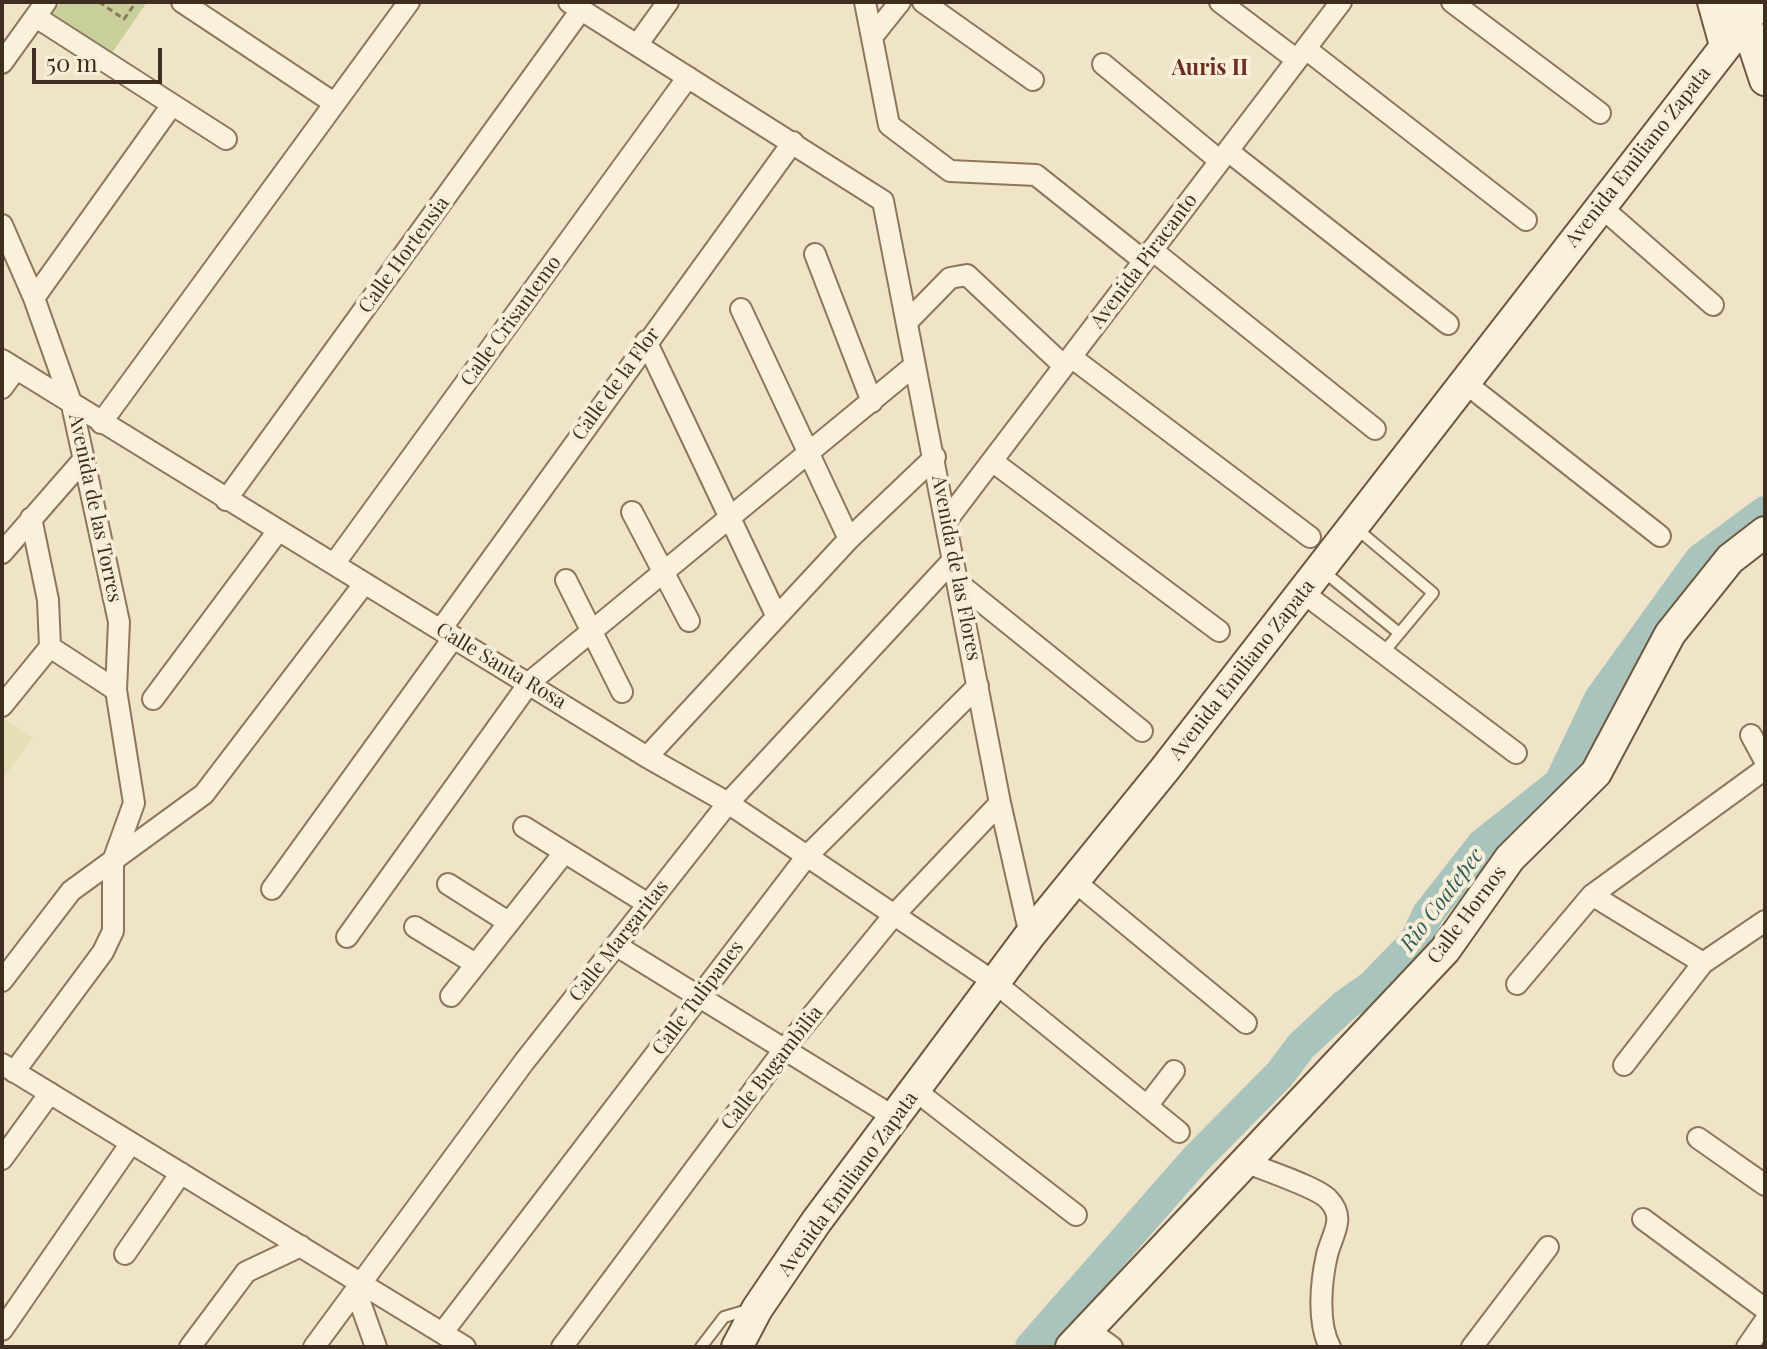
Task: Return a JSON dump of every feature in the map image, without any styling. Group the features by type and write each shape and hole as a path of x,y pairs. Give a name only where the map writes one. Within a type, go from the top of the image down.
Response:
{"main road":[{"path":"1713,2 1725,45"},
{"path":"1748,8 1765,80"},
{"name":"Avenida Emiliano Zapata","path":"737,1347 757,1309 994,982 1165,769 1725,45 1748,8"},
{"name":"Calle Hornos","path":"1079,1338 1445,950 1510,858 1596,773 1670,634 1730,559 1765,532"}],"street":[{"path":"182,2 334,103"},
{"path":"101,423 409,2"},
{"path":"637,45 668,2"},
{"path":"865,2 889,125 950,171 974,175 1036,175 1375,429"},
{"path":"872,37 900,2"},
{"path":"923,2 1033,80"},
{"path":"1220,2 1301,54 1526,220"},
{"name":"Avenida Piracanto","path":"947,520 1341,2"},
{"path":"1452,2 1600,113"},
{"path":"575,6 793,142"},
{"name":"Calle Hortensia","path":"226,500 575,6"},
{"path":"2,63 41,9 172,105 226,139"},
{"path":"1103,64 1448,324"},
{"name":"Calle Crisantemo","path":"334,564 688,77"},
{"path":"34,298 172,105"},
{"name":"Avenida de las Flores","path":"793,142 883,201 1000,803 1030,935"},
{"name":"Calle de la Flor","path":"272,889 646,341 793,142"},
{"path":"1600,206 1713,305"},
{"name":"Avenida de las Torres","path":"2,225 34,298 72,405 119,622 116,690 134,803"},
{"path":"815,254 872,402"},
{"path":"907,322 950,278 967,275 1068,362 1310,537"},
{"path":"741,309 849,539"},
{"path":"646,341 776,615"},
{"path":"2,388 9,365"},
{"name":"Calle Santa Rosa","path":"9,365 364,584 530,682 647,757 728,803 994,982 1179,1132"},
{"path":"347,937 530,682 915,365"},
{"path":"1464,382 1660,536"},
{"path":"647,757 776,615 849,539 935,457"},
{"path":"2,553 84,459"},
{"path":"992,461 1219,631"},
{"path":"632,512 689,621"},
{"path":"2,706 50,647 48,600 31,518"},
{"path":"153,699 278,531"},
{"name":"Calle Margaritas","path":"314,1347 524,1062 728,803 953,560"},
{"path":"566,580 622,692"},
{"path":"1311,580 1383,653 1516,753"},
{"path":"957,582 1142,731"},
{"path":"2,981 71,891 204,794 364,584"},
{"path":"50,647 116,690"},
{"name":"Calle Tulipanes","path":"443,1332 807,856 978,686"},
{"path":"1751,735 1765,761"},
{"path":"1517,984 1592,895 1765,769"},
{"path":"166,823 134,803 113,861 113,931 103,952 8,1068 301,1246 359,1287 465,1347"},
{"name":"Calle Bugambilia","path":"562,1347 783,1051 894,915 1000,803"},
{"path":"524,827 648,904"},
{"path":"451,996 474,963 564,853"},
{"path":"1073,880 1246,1023"},
{"path":"448,884 508,922"},
{"path":"1592,895 1703,963"},
{"path":"1624,1065 1703,963 1765,921"},
{"path":"415,927 474,963"},
{"path":"617,946 894,1117"},
{"path":"1147,1106 1174,1071"},
{"path":"916,1091 1076,1215"},
{"path":"2,1159 50,1093"},
{"path":"1698,1138 1765,1185"},
{"path":"2,1330 131,1143"},
{"path":"1243,1161 1327,1196 1338,1212 1337,1230 1327,1255 1322,1318 1330,1347"},
{"path":"125,1254 181,1173"},
{"path":"1643,1219 1765,1309"},
{"path":"190,1347 246,1272 301,1246"},
{"path":"1472,1347 1548,1247"},
{"path":"359,1287 376,1347"},
{"path":"1747,1347 1765,1321"},
{"path":"1079,1338 1112,1347"}],"lane":[{"path":"1352,526 1433,593 1383,653"},
{"path":"1311,580 1399,633"},
{"path":"701,1347 724,1317 757,1309"}],"path":[{"path":"99,2 124,19 136,2"}],"shaded area":[{"path":"2,718 33,737 2,780"}],"green space":[{"path":"61,2 147,2 110,56 51,16"}],"waterway":[{"name":"Rio Coatepec","path":"1031,1347 1196,1159 1280,1074 1301,1046 1344,1006 1372,986 1415,942 1428,914 1482,845 1560,783 1600,699 1700,560 1765,512"}],"district":[{"name":"Auris II","path":"1210,68"}]}
